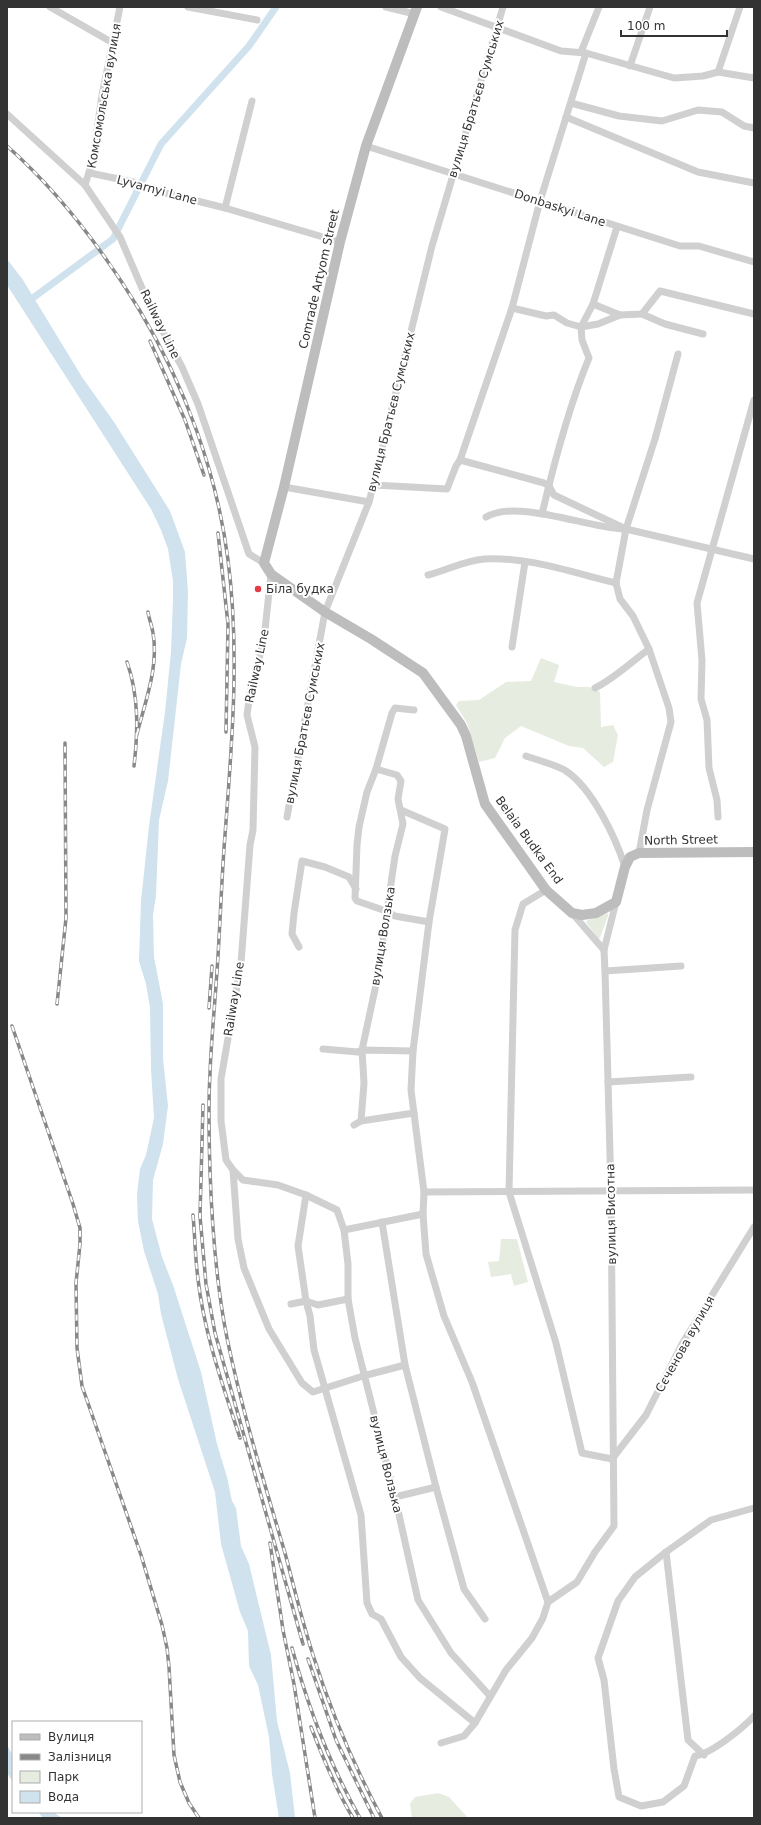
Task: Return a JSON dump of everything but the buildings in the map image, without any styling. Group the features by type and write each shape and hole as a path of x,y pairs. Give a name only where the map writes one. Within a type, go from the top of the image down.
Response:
{"street":[{"path":"50,7 113,43"},
{"name":"Комсомольська вулиця","path":"85,185 90,173 102,95 120,7"},
{"path":"188,7 257,20"},
{"path":"386,7 416,10"},
{"path":"441,7 561,51 584,53 674,78 703,76 718,72 754,78"},
{"name":"вулиця Братьєв Сумських","path":"287,817 325,612 369,502 432,246 503,7"},
{"path":"374,485 447,489 460,460 512,308 540,202 599,7"},
{"path":"630,66 650,7"},
{"path":"718,72 740,7"},
{"name":"Comrade Artyom Street","path":"264,563 284,487 340,242 366,146 416,10"},
{"path":"225,208 252,101"},
{"path":"571,103 619,116 662,122 698,110 722,112 744,126 754,128"},
{"name":"Railway Line","path":"7,114 85,185 112,223 120,237 151,309 182,367 198,404 249,554 264,563"},
{"path":"566,117 698,172 754,183"},
{"name":"Donbaskyi Lane","path":"366,146 680,246 700,246 754,262"},
{"name":"Lyvarnyi Lane","path":"90,173 133,182 146,188 225,208 340,242"},
{"path":"542,514 580,380 589,358 582,340 581,327 593,304 617,226"},
{"path":"642,314 660,291 754,314"},
{"path":"593,304 620,315"},
{"path":"512,308 546,316 554,315 567,323 581,327 598,324 620,315 642,314 665,324 703,334"},
{"path":"639,853 648,810 671,722 669,708 649,649 633,616 620,598 616,583 626,529 655,439 678,354"},
{"path":"718,817 717,800 709,768 707,720 701,699 702,660 697,603 754,400"},
{"path":"460,460 549,486 554,495 626,529"},
{"path":"284,487 369,502"},
{"path":"486,517 492,514 514,511 542,514 607,528 626,529 754,559"},
{"path":"428,575 443,571 457,564 483,559 519,560 616,583"},
{"path":"512,647 525,562"},
{"name":"Belaia Budka End","path":"264,563 271,574 325,612 371,639 423,673 456,717 466,736 485,804 546,890 572,913"},
{"name":"Railway Line","path":"271,574 264,639 250,693 247,715 255,747 253,830 250,845 241,963 221,1079 221,1121 226,1160 233,1170 238,1239 244,1268 269,1329 302,1382 313,1392 325,1389"},
{"path":"595,688 611,680 626,666 649,649"},
{"path":"414,710 395,708 392,713 376,769 367,792 359,827 355,866 356,890 354,898 357,901 386,911 395,916 429,922"},
{"path":"526,756 566,771 591,796 620,852 625,867"},
{"name":"вулиця Волзька","path":"362,1121 364,1083 362,1050 377,980 395,856 403,824 398,799 401,781 397,775 376,769"},
{"path":"401,810 445,829 429,922 413,1051 411,1090 424,1192 423,1214 426,1254 444,1316 472,1382 548,1602 543,1618 532,1638 506,1670 475,1723 464,1736 441,1744"},
{"name":"North Street","path":"616,902 625,867 630,857 639,853 754,852"},
{"path":"299,947 292,934 302,861 325,867 349,878 356,890"},
{"path":"546,890 523,904 515,930 509,1192 556,1343 582,1453 612,1459"},
{"path":"572,913 582,915 596,913 616,902"},
{"name":"вулиця Висотна","path":"548,1602 577,1582 595,1552 614,1526 612,1459 612,1191 604,950 616,902"},
{"path":"572,913 604,950"},
{"path":"605,971 681,966"},
{"path":"323,1049 358,1052 362,1050 413,1051"},
{"path":"608,1082 692,1077"},
{"path":"354,1125 362,1121 414,1113"},
{"path":"233,1170 243,1180 278,1185 306,1195 298,1246 306,1301 310,1316 314,1350 361,1515 367,1603 372,1614 381,1619 402,1657 420,1678 475,1723"},
{"path":"424,1192 754,1190"},
{"name":"вулиця Волзька","path":"306,1195 337,1210 344,1230 348,1264 348,1299 363,1376 395,1497 418,1600 451,1653 490,1696"},
{"path":"344,1230 423,1214"},
{"path":"382,1222 405,1365 436,1487 464,1589 485,1619"},
{"name":"Сєченова вулиця","path":"612,1459 646,1415 682,1344 754,1227"},
{"path":"291,1304 306,1301 318,1305 348,1299"},
{"path":"325,1389 363,1376 405,1365"},
{"path":"395,1497 436,1487"},
{"path":"754,1508 711,1520 635,1576 618,1601 598,1658 604,1680 614,1770 619,1797 641,1806 663,1802 684,1786 695,1756 704,1755 754,1716"},
{"path":"666,1552 688,1740 704,1755"}],"green space":[{"path":"541,658 559,665 554,682 577,687 589,687 600,692 601,727 613,725 618,735 613,762 604,767 583,748 569,746 521,726 505,738 495,758 479,762 467,723 456,705 459,701 479,700 506,682 531,681"},
{"path":"608,913 600,938 598,938 586,922"},
{"path":"501,1239 517,1239 528,1282 514,1286 511,1274 491,1277 488,1262 499,1261"},
{"path":"438,1793 449,1797 468,1818 412,1818 410,1804 415,1797"}],"water":[{"path":"7,259 23,280 82,377 114,422 170,511 185,552 188,592 187,638 181,664 168,781 159,820 156,896 153,915 154,957 163,1004 163,1058 168,1106 163,1144 153,1180 152,1219 162,1257 173,1285 201,1372 217,1444 227,1477 232,1501 236,1508 241,1546 249,1564 271,1655 277,1721 290,1773 295,1818 279,1818 272,1774 269,1737 258,1685 249,1666 248,1631 240,1612 221,1544 215,1492 178,1379 161,1314 158,1294 144,1251 138,1221 137,1194 140,1169 146,1155 154,1118 151,1069 150,1008 146,984 139,961 141,901 149,826 165,712 171,652 173,581 168,549 151,509 7,285"},
{"path":"7,1745 12,1754 12,1780 7,1773"},
{"path":"39,1813 54,1813 62,1818 43,1818"}],"waterway":[{"path":"26,303 113,239 161,144 249,46 276,7"}],"railway":[{"path":"7,146 45,183 80,223 96,244 140,311 171,369 185,400 197,431 216,495 228,560 234,629 234,698 209,1098 211,1192 217,1276 223,1317 239,1392 309,1642 327,1697 344,1738 362,1779 382,1818"},
{"path":"150,341 185,420 204,475"},
{"path":"218,533 228,624 226,732"},
{"path":"137,734 153,671 153,633 148,612"},
{"path":"127,662 136,701 137,727 134,766"},
{"path":"57,1004 66,918 65,743"},
{"path":"209,1008 212,966"},
{"path":"12,1026 80,1228 76,1283 77,1348 82,1386 141,1555 162,1625 169,1667 174,1755 180,1782 189,1803 199,1818"},
{"path":"203,1105 200,1216 206,1284 215,1333 303,1644"},
{"path":"193,1215 197,1271 209,1339 240,1438"},
{"path":"270,1543 283,1630 294,1684 315,1818"},
{"path":"292,1648 305,1692 321,1735 339,1777 360,1818"},
{"path":"308,1659 336,1740 374,1818"},
{"path":"311,1727 335,1785 353,1818"}],"place":[{"name":"Біла будка","path":"258,589"}]}
